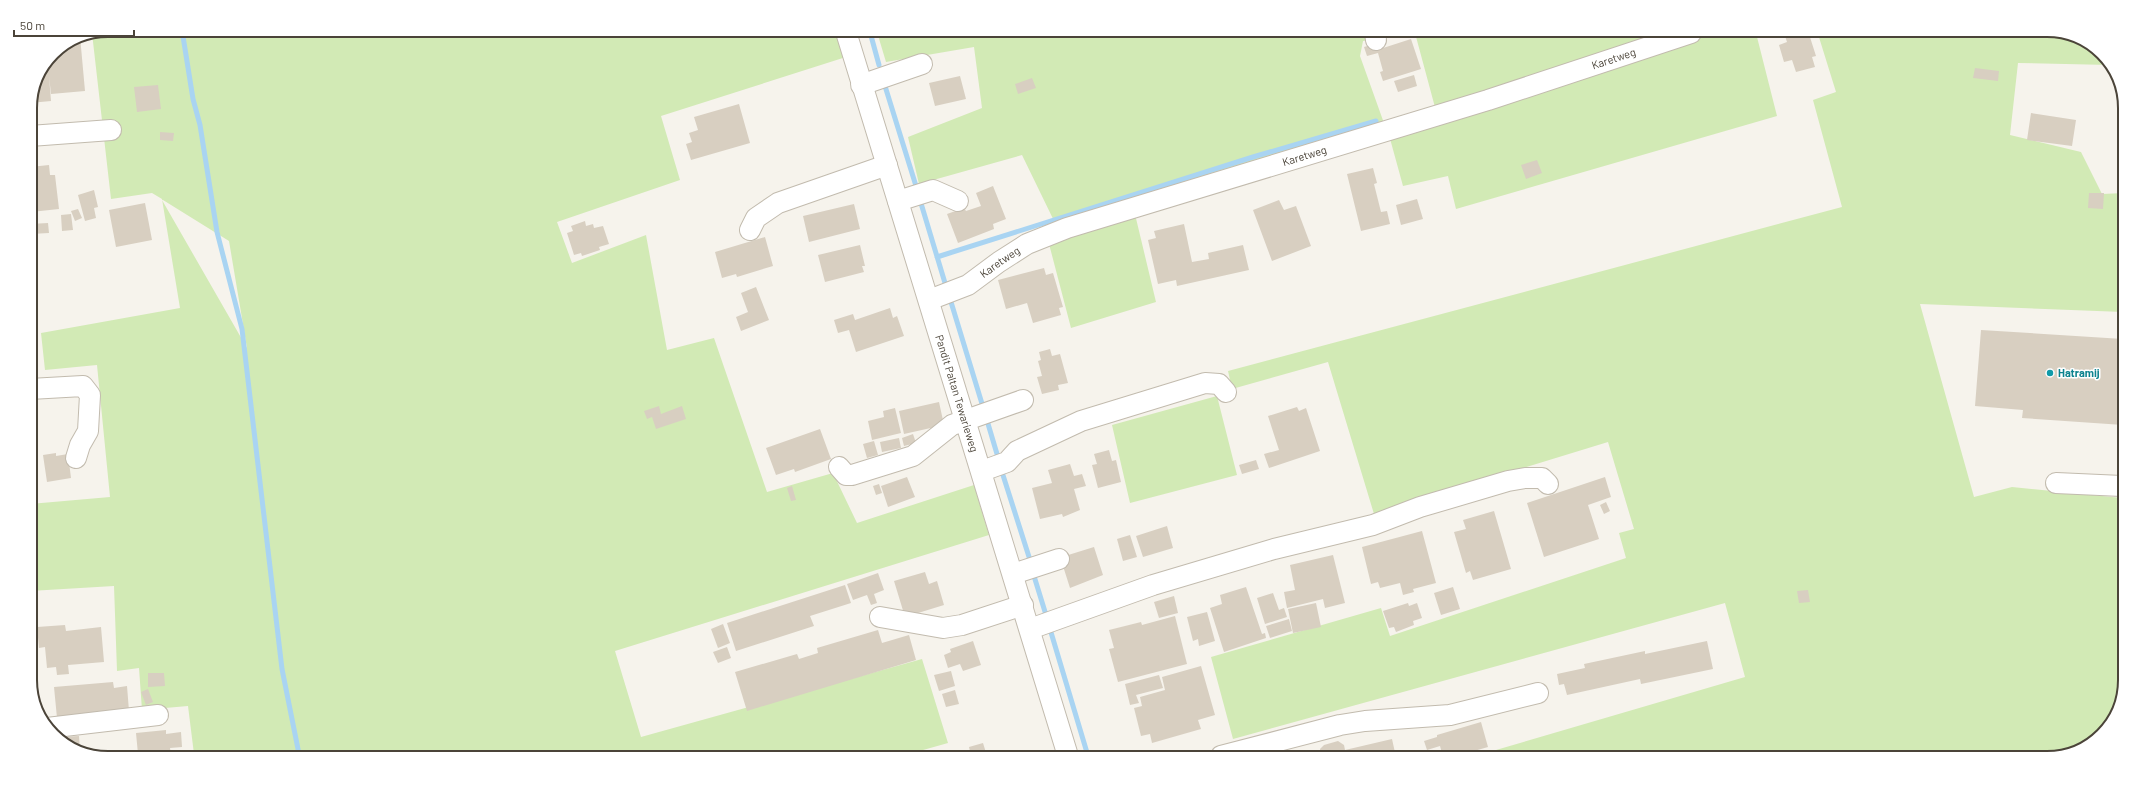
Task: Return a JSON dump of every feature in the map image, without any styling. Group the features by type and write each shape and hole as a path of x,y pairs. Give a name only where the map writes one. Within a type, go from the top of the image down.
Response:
{"street":[{"name":"Pandit Paltan Tewarieweg","path":"848,37 1014,574 1067,751"},
{"name":"Karetweg","path":"929,300 968,285 1027,244 1067,228 1496,98 1679,37"},
{"path":"862,85 922,64"},
{"path":"37,135 111,130"},
{"path":"750,230 756,218 778,203 887,165"},
{"path":"898,201 933,190 958,202"},
{"path":"982,471 1007,462 1017,451 1081,421 1205,383 1219,384 1226,392"},
{"path":"37,389 83,386 90,395 88,431 80,445 76,458"},
{"path":"839,467 846,475 852,475 913,456 952,425 1024,400"},
{"path":"1030,629 1153,585 1274,549 1373,525 1420,508 1508,482 1525,478 1542,478 1548,484"},
{"path":"2056,483 2118,486"},
{"path":"1014,574 1059,559"},
{"path":"880,617 944,628 962,625 1023,606"},
{"path":"1240,751 1340,725 1364,721 1450,715 1538,693"},
{"path":"55,727 158,715"}],"green space":[{"path":"104,37 840,37 846,57 661,116 680,180 557,222 572,263 646,235 667,350 714,338 767,492 833,473 857,523 974,485 989,535 615,651 641,737 922,659 948,743 920,751 194,751 188,706 142,710 139,668 117,671 114,586 37,591 37,503 110,497 97,365 45,370 41,333 180,308 162,200 162,199 152,193 111,199 93,38","holes":["162,200 229,241 247,348"]},
{"path":"878,37 1371,37 1371,40 1363,41 1360,56 1385,126 1057,227 1022,155 919,184 908,137 982,108 974,47 886,62"},
{"path":"1416,37 1666,37 1436,111"},
{"path":"1692,37 1757,37 1777,116 1456,209 1448,176 1403,186 1389,135 1630,59"},
{"path":"1819,37 2047,37 2065,39 2078,44 2090,52 2103,65 2018,63 2010,135 2081,152 2102,194 2118,193 2118,312 1920,304 1974,497 2012,487 2118,498 2118,680 2116,698 2111,711 2100,727 2078,744 2065,749 2047,751 1492,751 1745,677 1725,603 1233,739 1211,657 1381,608 1390,636 1626,558 1619,533 1634,529 1608,442 1374,514 1328,362 1232,389 1228,371 1842,207 1813,100 1836,92"},
{"path":"1134,210 1156,302 1071,328 1048,240"},
{"path":"1217,396 1237,475 1130,503 1112,425"}],"building":[{"path":"1785,37 1810,37 1816,56 1812,57 1815,67 1796,72 1792,60 1784,62 1779,45 1787,42"},
{"path":"1411,39 1421,69 1383,81 1380,72 1383,71 1378,53 1367,56 1364,47 1378,43 1380,49"},
{"path":"81,42 85,91 51,94 49,76 51,101 38,102 38,94 42,81 58,58"},
{"path":"1975,68 1999,71 1998,81 1973,78"},
{"path":"1414,75 1417,86 1398,92 1394,81"},
{"path":"960,76 966,99 935,106 929,83"},
{"path":"1032,78 1036,88 1018,94 1015,84"},
{"path":"158,85 161,109 137,112 134,87"},
{"path":"739,104 750,143 691,160 686,144 692,142 689,133 698,130 694,117"},
{"path":"2031,113 2076,120 2072,146 2027,140"},
{"path":"160,132 174,133 173,141 160,140"},
{"path":"1537,160 1542,173 1526,179 1521,165"},
{"path":"49,165 50,175 55,175 59,209 37,211 37,166"},
{"path":"1373,168 1377,183 1374,184 1381,212 1387,211 1390,224 1361,231 1347,174"},
{"path":"993,186 1006,219 993,224 994,229 958,243 947,214 964,208 966,211 981,206 976,193"},
{"path":"94,190 98,207 94,208 96,218 85,221 78,195"},
{"path":"2089,193 2104,193 2103,209 2088,208"},
{"path":"1417,199 1423,219 1401,225 1396,205"},
{"path":"1279,200 1284,210 1296,206 1311,246 1272,261 1253,210"},
{"path":"145,203 152,240 116,247 109,210"},
{"path":"854,204 860,229 809,242 803,216"},
{"path":"78,209 82,218 75,221 71,211"},
{"path":"71,214 73,230 62,231 61,215"},
{"path":"585,221 586,226 593,224 594,228 603,226 609,244 599,247 600,250 582,256 581,253 574,255 567,233 573,231 571,226"},
{"path":"48,223 49,233 37,234 37,224"},
{"path":"1184,224 1192,262 1209,259 1208,253 1243,245 1249,270 1177,286 1176,280 1158,284 1148,240 1156,238 1154,231"},
{"path":"765,237 773,266 737,277 736,274 722,278 715,252"},
{"path":"860,245 865,266 862,266 864,272 825,282 818,255"},
{"path":"1044,268 1046,275 1053,273 1063,307 1059,308 1061,315 1033,323 1027,303 1006,309 998,280"},
{"path":"756,287 769,320 741,331 736,317 748,312 741,293"},
{"path":"890,308 893,318 897,316 904,336 856,352 849,330 838,333 834,320 853,314 855,320"},
{"name":"Hatramij","path":"1981,330 2118,339 2118,425 2022,418 2023,410 1975,406"},
{"path":"1050,349 1052,356 1060,354 1068,383 1058,385 1059,390 1042,394 1037,377 1042,376 1038,361 1041,360 1039,352"},
{"path":"939,402 944,425 904,434 899,411"},
{"path":"659,406 661,414 682,406 686,419 656,429 652,417 647,419 644,411"},
{"path":"1297,407 1299,411 1306,408 1320,451 1269,468 1264,454 1279,450 1268,416"},
{"path":"895,408 901,433 872,440 868,421 884,417 883,411"},
{"path":"820,429 831,459 795,472 794,469 776,475 766,448"},
{"path":"913,434 916,443 904,446 902,438"},
{"path":"899,438 901,448 882,452 880,442"},
{"path":"874,441 878,455 867,458 863,444"},
{"path":"1109,450 1112,461 1116,460 1121,482 1098,488 1092,465 1097,464 1094,454"},
{"path":"56,453 56,456 68,454 71,478 47,482 43,455"},
{"path":"1256,460 1259,469 1242,474 1239,465"},
{"path":"1070,464 1074,476 1082,474 1086,486 1074,489 1080,510 1063,517 1062,514 1040,519 1032,488 1052,483 1048,470"},
{"path":"907,477 915,497 888,507 881,486"},
{"path":"1605,477 1611,497 1588,505 1599,539 1544,557 1527,503"},
{"path":"879,484 882,493 876,495 873,486"},
{"path":"792,486 796,500 791,501 787,488"},
{"path":"1606,502 1610,511 1604,514 1600,505"},
{"path":"1494,511 1511,569 1473,580 1470,571 1466,573 1454,532 1466,529 1463,520"},
{"path":"1167,526 1173,548 1143,557 1136,536"},
{"path":"1422,531 1436,583 1413,589 1414,592 1403,595 1400,583 1380,588 1378,582 1371,584 1362,547"},
{"path":"1130,535 1137,557 1123,561 1117,539"},
{"path":"1094,547 1103,575 1070,588 1063,566 1067,565 1065,556"},
{"path":"1333,555 1345,603 1325,608 1323,599 1287,608 1284,592 1295,590 1290,565"},
{"path":"925,572 929,584 937,581 944,605 905,617 894,581"},
{"path":"878,573 884,590 874,594 877,603 871,605 867,595 853,600 847,584"},
{"path":"845,585 851,603 810,616 814,626 736,651 727,623"},
{"path":"1246,587 1262,634 1265,633 1266,638 1224,652 1210,608 1222,604 1220,595"},
{"path":"1453,587 1460,609 1441,615 1434,593"},
{"path":"1808,590 1810,602 1799,603 1797,591"},
{"path":"1273,593 1279,610 1284,608 1287,617 1265,624 1257,598"},
{"path":"1174,596 1178,613 1159,618 1154,602"},
{"path":"1316,603 1321,627 1293,633 1288,609"},
{"path":"1408,603 1409,606 1417,603 1422,618 1413,621 1414,625 1396,632 1394,627 1389,628 1383,611"},
{"path":"1207,612 1215,641 1199,646 1198,639 1193,641 1187,617"},
{"path":"1175,616 1187,664 1118,682 1109,649 1114,648 1109,630 1141,622 1142,625"},
{"path":"1289,619 1292,631 1270,638 1266,626"},
{"path":"723,624 730,643 718,648 711,629"},
{"path":"65,625 66,631 101,627 104,662 68,665 69,674 57,675 56,667 47,668 45,647 39,648 37,627"},
{"path":"878,630 882,643 909,635 916,660 747,711 735,672 797,654 799,659 818,653 817,648"},
{"path":"973,641 981,665 963,671 960,664 948,668 944,655 951,652 950,649"},
{"path":"1707,641 1713,669 1641,684 1640,679 1567,695 1564,684 1559,685 1557,674 1585,668 1584,664 1645,651 1645,654"},
{"path":"727,647 731,658 718,663 713,652"},
{"path":"1201,666 1215,715 1198,720 1201,729 1152,743 1150,734 1141,736 1134,708 1142,706 1140,697 1165,690 1162,677"},
{"path":"951,671 955,686 939,691 934,675"},
{"path":"148,673 164,673 165,686 148,687"},
{"path":"1159,675 1163,688 1136,695 1139,703 1130,705 1125,684"},
{"path":"113,682 114,688 127,686 129,711 57,718 54,687"},
{"path":"148,689 153,702 146,705 141,692"},
{"path":"955,690 959,704 946,707 942,694"},
{"path":"1481,722 1488,747 1474,751 1441,751 1440,746 1427,750 1424,741 1437,737 1437,735"},
{"path":"166,730 166,734 181,732 182,747 170,748 170,751 138,751 136,733"},
{"path":"79,736 80,745 77,744 66,737"},
{"path":"1392,739 1395,751 1320,751 1320,749 1324,745 1338,741 1344,745 1345,750"},
{"path":"983,743 985,751 970,751 969,747"}],"waterway":[{"path":"183,37 193,99 200,125 217,232 242,329 282,669 298,751"},
{"path":"871,37 879,65"},
{"path":"885,86 916,186"},
{"path":"937,257 1253,157 1376,121"},
{"path":"920,200 945,283"},
{"path":"951,302 983,407"},
{"path":"986,417 997,454"},
{"path":"1002,472 1030,560"},
{"path":"1034,576 1046,615"},
{"path":"1050,629 1087,751"}],"place":[{"name":"Hatramij","path":"2050,373"}]}
